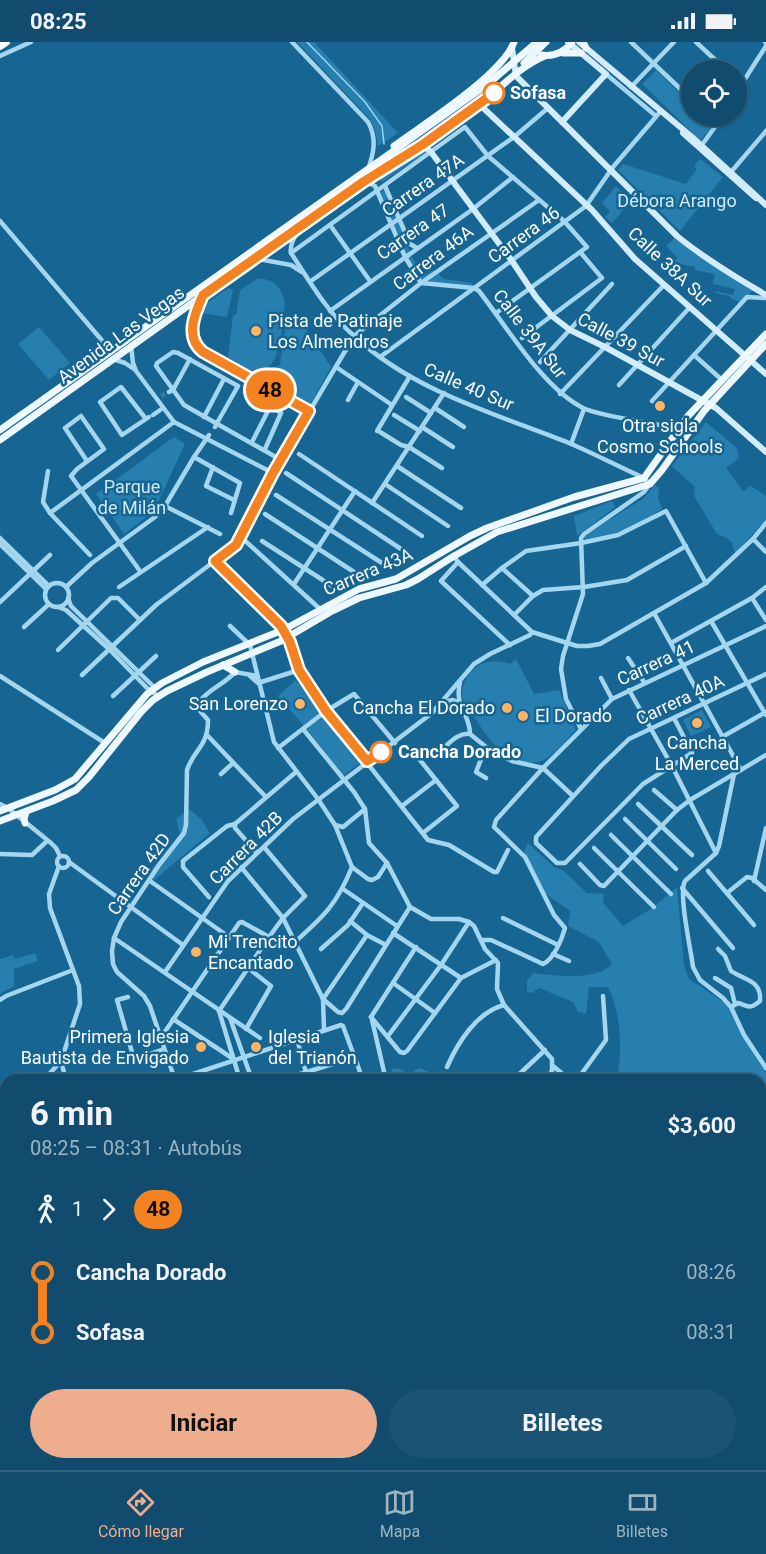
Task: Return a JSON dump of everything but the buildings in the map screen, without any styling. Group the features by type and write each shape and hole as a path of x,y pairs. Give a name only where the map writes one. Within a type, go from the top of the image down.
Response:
{"highway":[{"path":"0,46 6,42"}],"main road":[{"name":"Avenida Las Vegas","path":"385,156 490,87 537,42"},
{"name":"Avenida Las Vegas","path":"421,144 546,42"},
{"path":"523,43 534,53 545,56 561,53 577,45"},
{"name":"Avenida Las Vegas","path":"0,430 368,170 494,71 513,45"},
{"path":"561,53 577,45"},
{"name":"Avenida Las Vegas","path":"0,440 308,220 479,104 531,62 545,56"},
{"path":"494,71 503,74 508,82"},
{"path":"384,168 382,164 385,156"},
{"path":"266,250 265,245 278,232"},
{"path":"650,484 766,334"},
{"path":"644,478 688,416 722,380 766,344"},
{"name":"Carrera 43A","path":"0,811 66,785 83,770 153,689 203,662 284,630 358,589 396,579 488,528 574,497 644,478"},
{"name":"Carrera 43A","path":"0,821 69,794 83,784 132,723 158,696 223,665 288,638 332,611 359,598 406,585 456,559 497,532 634,491 650,484"},
{"path":"223,665 235,672"},
{"path":"25,823 26,812"}],"street":[{"path":"0,56 31,42"},
{"path":"292,42 368,122 374,135 374,148 368,170"},
{"path":"631,87 674,42"},
{"path":"696,42 715,60"},
{"path":"635,43 681,90"},
{"path":"747,75 766,44"},
{"path":"513,45 516,76 610,170 696,252 766,296"},
{"path":"577,45 615,73 658,114"},
{"path":"577,45 606,74 701,146 766,205"},
{"path":"615,73 615,81"},
{"path":"562,122 606,74"},
{"name":"Calle 38A Sur","path":"479,104 592,210 635,259 766,374"},
{"name":"Carrera 47A","path":"311,281 488,156 548,108"},
{"name":"Carrera 46","path":"380,357 586,206 610,170 658,114"},
{"path":"676,126 709,159 748,193 766,205"},
{"path":"701,146 716,126"},
{"path":"291,253 465,128 488,156 565,222 587,248 496,313"},
{"path":"731,171 766,131"},
{"name":"Calle 39 Sur","path":"421,144 431,152 552,316 570,330 722,411 765,448"},
{"path":"374,148 385,156"},
{"name":"Carrera 47","path":"330,311 513,177"},
{"path":"365,181 373,184 377,191 405,257 421,283"},
{"path":"385,186 410,244 417,248"},
{"name":"Carrera 46A","path":"82,675 140,620 232,550 241,537 273,473 354,336 421,283 539,200"},
{"path":"291,253 293,240 308,220"},
{"path":"0,221 111,351"},
{"path":"330,225 370,281"},
{"name":"Calle 40 Sur","path":"291,253 306,276"},
{"path":"522,338 602,278 581,253"},
{"name":"Calle 40 Sur","path":"243,257 291,265 311,281 330,311 354,336 380,357 410,376 444,393 571,444 644,478 650,484"},
{"name":"Calle 39A Sur","path":"421,283 474,288 479,291 536,367 560,393 584,409 660,425"},
{"path":"540,362 612,284"},
{"path":"560,393 664,285"},
{"path":"203,295 193,324 194,340 199,349 309,411"},
{"path":"652,401 747,297 766,296"},
{"path":"619,384 690,307"},
{"path":"131,346 136,371"},
{"path":"216,425 238,386 173,352 157,363 156,366 171,391 184,405 216,425 265,449 281,460"},
{"path":"694,355 722,380"},
{"path":"113,359 125,363 136,371 159,398 163,408 174,422 207,436 273,473"},
{"path":"171,391 190,359"},
{"path":"336,367 392,405"},
{"path":"410,376 379,431 442,468"},
{"path":"204,417 224,379"},
{"path":"348,400 358,382"},
{"path":"150,417 122,387 100,402 122,435 150,417 163,408"},
{"path":"247,391 279,410 281,417 265,449"},
{"path":"372,503 444,393"},
{"path":"406,397 431,413"},
{"path":"252,442 271,405"},
{"path":"435,408 464,427"},
{"path":"571,444 584,409"},
{"path":"394,415 453,447"},
{"path":"87,461 65,428 81,416 104,449 71,476 140,571"},
{"path":"50,513 174,422"},
{"path":"66,587 92,563 155,517 165,506 207,436"},
{"path":"299,454 422,536"},
{"path":"194,457 240,483 241,486 231,513"},
{"path":"397,466 461,508"},
{"path":"213,467 206,486 234,501"},
{"path":"48,471 43,502 50,513 90,555"},
{"path":"286,473 401,549"},
{"path":"385,484 448,526"},
{"path":"581,729 566,699 561,680 566,644 584,587 580,543 584,534 644,492 650,484"},
{"path":"294,585 355,491"},
{"path":"276,495 382,563"},
{"path":"165,506 220,534"},
{"path":"482,585 521,554 534,548 580,543 625,533 666,511 706,583"},
{"path":"265,514 354,572"},
{"path":"456,559 532,632 566,644 588,646 600,644 706,583 753,539 766,523"},
{"path":"119,588 140,571 208,527"},
{"path":"241,537 320,609"},
{"path":"0,538 47,588"},
{"path":"753,539 766,552"},
{"path":"262,541 332,586"},
{"path":"0,544 32,572"},
{"path":"514,615 533,596 543,590 584,587 627,580 686,546"},
{"path":"0,602 50,555"},
{"name":"Carrera 43A","path":"456,559 441,581 510,645"},
{"path":"215,561 284,630 299,670 326,711 431,842 449,845 494,872 497,872 508,850"},
{"path":"502,568 533,596"},
{"path":"47,588 58,583 66,587"},
{"path":"66,587 71,606 85,623 158,696"},
{"path":"47,588 45,596 49,604 66,610 85,623"},
{"path":"671,643 766,588"},
{"path":"58,607 68,598"},
{"path":"58,650 111,598 118,598 140,620"},
{"path":"752,598 766,620"},
{"path":"24,627 49,604"},
{"path":"654,613 741,770"},
{"path":"711,621 766,713 723,736"},
{"path":"230,626 250,645 274,742 335,825 352,867 368,879 375,879 387,863"},
{"name":"Carrera 41","path":"558,945 565,926 554,915 525,857 494,827 496,820 543,768 612,699 766,626"},
{"name":"Carrera 42B","path":"165,972 228,881 293,819 367,761 395,743 442,702 474,664 532,632"},
{"path":"113,696 156,656"},
{"path":"627,658 644,682"},
{"path":"258,683 299,670"},
{"path":"257,676 235,672 230,678 209,690 200,701 200,711 208,720 207,735 265,796"},
{"name":"Carrera 40A","path":"672,766 643,784 565,863 557,863 536,843 536,837 629,739 766,674"},
{"path":"0,676 105,743"},
{"path":"250,676 258,683"},
{"path":"601,678 612,699"},
{"path":"461,680 458,692 459,703 470,726 470,734"},
{"path":"629,690 672,766 716,853"},
{"path":"278,748 326,711 354,694 395,743"},
{"path":"442,702 453,700 459,703"},
{"path":"672,766 692,753 674,718"},
{"path":"303,729 365,809 369,843 387,863 410,907 431,919 459,918 469,922 496,960 499,969 497,988 504,1005 552,1059 553,1066 549,1074"},
{"path":"438,753 457,736 464,733 470,734 486,747 512,761 543,768 573,796"},
{"name":"Carrera 42D","path":"114,938 159,865 184,833 187,770 207,735"},
{"path":"486,747 476,772 486,778"},
{"path":"412,750 457,808 423,833"},
{"path":"580,864 600,885 604,886 676,810 766,755"},
{"path":"221,774 233,763"},
{"path":"209,897 182,865 183,861 227,826 236,822 296,772"},
{"path":"349,786 352,773"},
{"path":"734,774 716,853 685,881 682,888 695,971 700,980 733,1005 744,1035 766,1068"},
{"path":"402,806 436,780"},
{"path":"654,790 676,810"},
{"path":"0,804 56,848 60,856"},
{"path":"638,804 692,855"},
{"path":"335,825 343,827 365,809"},
{"path":"352,819 362,821 367,832"},
{"path":"625,819 676,869"},
{"path":"236,822 235,828 257,853"},
{"path":"754,881 766,828"},
{"path":"611,835 672,894"},
{"path":"0,854 33,855 47,841"},
{"path":"219,1011 283,918 305,896 264,847"},
{"path":"594,848 654,907"},
{"path":"60,856 65,856 69,862 130,909 183,945"},
{"path":"49,1074 61,1060 80,1004 79,986 50,908 50,894 60,856"},
{"path":"59,866 66,867 69,862"},
{"path":"242,867 283,918 323,999 338,1012 346,1009 410,907"},
{"path":"295,942 328,912 343,890 352,867"},
{"path":"708,870 754,926"},
{"path":"727,893 747,877 766,890"},
{"path":"150,880 229,937"},
{"path":"682,888 733,948"},
{"path":"343,890 397,926"},
{"path":"321,949 350,921 363,903"},
{"path":"481,940 491,940 542,964 548,962 558,945 503,918"},
{"path":"350,921 367,935 386,945"},
{"path":"162,1036 239,923 242,922 269,937"},
{"path":"388,1036 414,998 441,965 469,922"},
{"path":"393,933 461,978"},
{"path":"324,1030 323,999 367,935"},
{"path":"173,1074 162,1036 150,1006 144,996 117,972 113,964 114,938 260,1038"},
{"path":"385,1074 371,1017 416,947"},
{"path":"718,949 725,956 731,971 759,987 759,1002 748,1007 739,1003 733,1005"},
{"path":"553,954 569,961"},
{"path":"371,1017 400,1052 404,1053 461,978 496,960"},
{"path":"246,1029 271,988 271,985 248,968"},
{"path":"0,1000 73,969"},
{"path":"715,978 730,988 736,1000 733,1005"},
{"path":"393,983 435,1013"},
{"path":"581,1074 606,1040 603,996"},
{"path":"128,998 117,1000 134,1059"},
{"path":"447,1067 456,1047 480,1018 504,1005"},
{"path":"219,1011 238,1074"},
{"path":"230,1017 250,1074"},
{"path":"173,1019 235,1060"},
{"path":"193,1074 324,1030 344,1026 361,1074"},
{"path":"297,1039 306,1072"},
{"path":"121,1064 164,1049"},
{"path":"520,1074 546,1050"},
{"path":"300,1074 355,1057"},
{"path":"61,1060 64,1074"},
{"path":"553,1066 563,1074"}],"green space":[{"path":"297,42 314,42 398,133 378,146 370,119"},
{"path":"656,70 681,94 681,122 642,84"},
{"path":"686,126 714,126 700,140"},
{"path":"423,149 426,153 382,182 379,178"},
{"name":"Débora Arango","path":"700,159 723,177 680,231 618,170 623,164 686,184 697,169 694,166"},
{"path":"616,186 631,201 612,223 605,217 610,211 602,203"},
{"path":"386,189 412,258 424,275 434,270 444,279 473,283 470,287 421,282 405,257 378,194"},
{"path":"677,236 755,288 741,303 730,296 715,293 716,291 733,295 735,289 713,284 715,274 673,262 677,258 666,246"},
{"name":"Pista de Patinaje Los Almendros","path":"257,279 268,280 276,285 282,293 285,304 279,346 270,366 263,371 254,371 244,367 228,357 233,315 236,315 240,290"},
{"path":"228,288 233,290 227,317 201,313 202,307"},
{"path":"287,315 303,325 331,367 309,407 255,377 280,365"},
{"path":"39,327 70,363 49,380 18,344"},
{"path":"706,422 737,448 739,458 726,468 743,491 751,486 766,496 766,519 735,554 732,543 717,534 694,496 695,487 672,466"},
{"name":"Parque de Milán","path":"174,437 185,444 154,511 124,534 96,494"},
{"path":"655,485 659,488 658,498 662,509 627,530 585,541 584,536 644,498"},
{"path":"612,501 615,507 577,536 574,516"},
{"name":"El Dorado","path":"516,659 534,694 559,690 576,730 555,752 541,761 527,763 515,760 504,753 484,732 462,698 464,683 477,666 496,661 510,664"},
{"name":"San Lorenzo","path":"296,680 321,713 304,726 278,696"},
{"name":"Cancha La Merced","path":"702,710 711,727 691,736 683,720"},
{"path":"326,714 364,760 343,776 307,729"},
{"path":"189,809 201,819 210,833 153,881 150,871 180,834 176,819"},
{"path":"528,843 554,867 563,870 587,893 604,894 603,903 623,926 654,907 677,887 684,965 689,979 731,1007 766,1068 766,1074 618,1074 620,1033 616,1009 608,987 589,987 586,1014 578,1012 573,1002 539,988 532,993 527,992 527,980 534,973 564,976 586,975 596,973 612,964 599,942 568,926 570,911 546,894 524,852"},
{"path":"35,953 38,961 14,969 14,986 0,994 0,959 13,955 15,959"},
{"path":"398,1068 409,1074 391,1074 392,1069"},
{"path":"419,1068 434,1074 409,1074"}],"waterway":[{"path":"307,42 365,102 382,126 384,144"}],"tunnel":[{"path":"161,396 169,392"}],"bus line":[{"name":"48","path":"381,752 367,761 326,711 299,670 290,642 281,626 215,561 236,545 273,473 309,411 203,352 194,340 193,324 203,295 494,93"}],"place":[{"name":"Sofasa","path":"494,93"},
{"name":"Pista de Patinaje Los Almendros","path":"256,331"},
{"name":"Otra sigla Cosmo Schools","path":"660,406"},
{"name":"San Lorenzo","path":"300,704"},
{"name":"Cancha El Dorado","path":"507,708"},
{"name":"El Dorado","path":"523,716"},
{"name":"Cancha La Merced","path":"697,723"},
{"name":"Cancha Dorado","path":"381,752"},
{"name":"Mi Trencito Encantado","path":"196,952"},
{"name":"Primera Iglesia Bautista de Envigado","path":"201,1047"},
{"name":"Iglesia del Trianón","path":"256,1047"}]}
